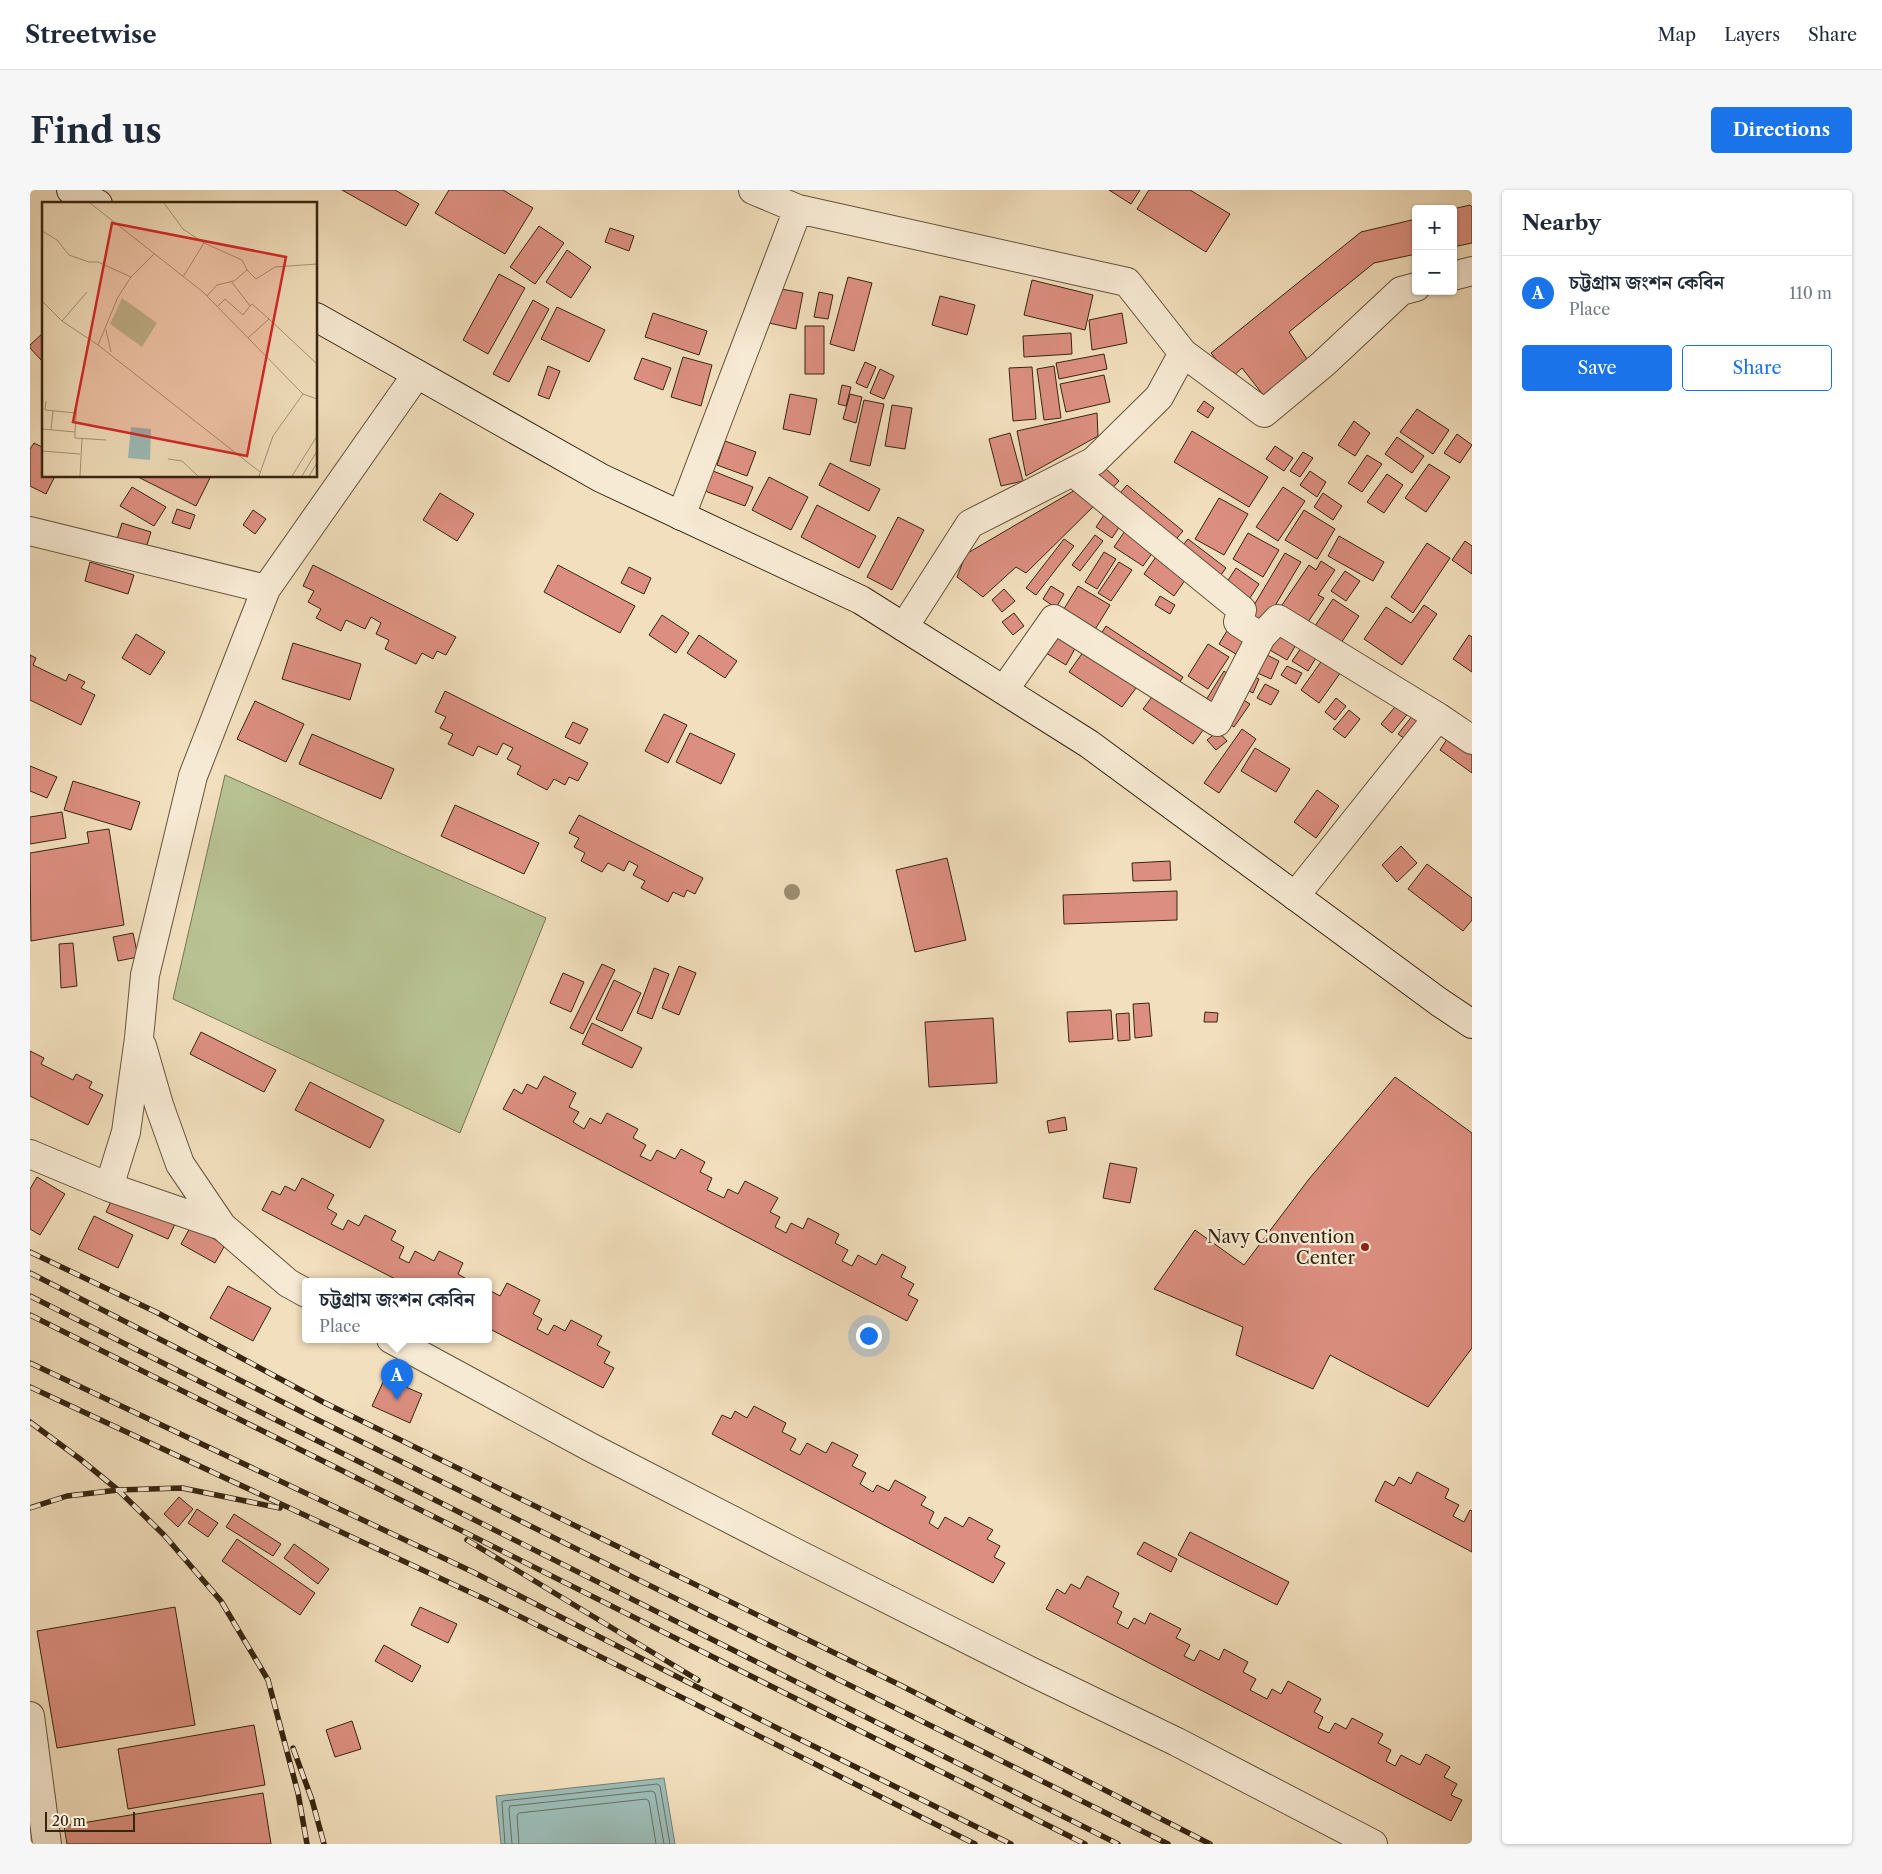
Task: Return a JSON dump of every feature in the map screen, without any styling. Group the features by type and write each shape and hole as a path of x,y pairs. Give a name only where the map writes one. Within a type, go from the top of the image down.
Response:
{"street":[{"path":"71,190 94,202"},
{"path":"753,190 798,210 1127,282 1183,353 1264,413 1323,364 1402,291 1412,288"},
{"path":"681,516 798,210"},
{"path":"1457,275 1472,271"},
{"path":"318,318 601,478 861,600 1089,744 1439,1002 1472,1024"},
{"path":"904,627 970,524 1094,461 1159,397 1183,353"},
{"path":"109,1187 126,1132 139,1038 145,975 193,776 266,589 417,374"},
{"path":"1073,472 1242,610 1238,622 1261,637"},
{"path":"30,532 266,589"},
{"path":"1004,690 1054,619 1216,722 1261,637 1278,619 1438,717 1472,740"},
{"path":"1295,896 1438,717"},
{"path":"139,1038 159,1105 180,1164 222,1226 288,1283 302,1290"},
{"path":"30,1154 109,1187 222,1226"},
{"path":"398,1343 590,1447 1032,1672 1177,1742 1373,1844"},
{"path":"30,1716 33,1768 47,1844"}],"green space":[{"path":"225,775 546,918 460,1133 173,999"}],"water":[{"path":"664,1778 675,1844 501,1844 496,1796"}],"building":[{"path":"342,190 395,190 419,204 406,226"},
{"path":"449,190 503,190 533,208 505,254 435,213"},
{"path":"1109,190 1140,190 1131,204"},
{"path":"1149,190 1190,190 1230,214 1206,252 1137,209"},
{"path":"1470,205 1472,207 1472,243 1457,246 1457,208"},
{"path":"1412,220 1412,255 1374,263 1289,332 1307,359 1264,396 1242,368 1231,378 1211,353 1361,232"},
{"path":"539,226 564,243 535,284 510,267"},
{"path":"610,228 634,236 629,251 605,242"},
{"path":"567,250 591,267 571,298 546,282"},
{"path":"499,274 525,288 488,354 463,340"},
{"path":"848,277 872,283 854,351 830,344"},
{"path":"1032,280 1093,295 1085,330 1024,315"},
{"path":"776,288 803,293 796,329 769,323"},
{"path":"819,292 833,295 828,319 814,317"},
{"path":"940,296 975,305 967,335 932,325"},
{"path":"533,300 549,309 509,382 493,374"},
{"path":"557,307 605,330 589,362 541,339"},
{"path":"653,313 707,331 699,355 645,337"},
{"path":"1122,313 1127,343 1092,350 1089,320"},
{"path":"805,326 824,326 824,374 805,374"},
{"path":"1071,333 1072,354 1024,357 1023,336"},
{"path":"42,334 42,361 30,348 30,345"},
{"path":"1104,354 1107,369 1059,379 1056,363"},
{"path":"683,357 712,365 701,406 671,397"},
{"path":"642,358 671,368 663,390 634,379"},
{"path":"865,362 876,367 867,388 856,383"},
{"path":"548,366 560,371 549,399 538,395"},
{"path":"1054,366 1061,418 1044,420 1037,369"},
{"path":"1032,367 1036,419 1013,421 1009,368"},
{"path":"880,369 894,376 884,399 870,393"},
{"path":"1104,375 1110,402 1066,412 1060,384"},
{"path":"842,385 851,387 846,406 838,404"},
{"path":"790,394 817,399 810,435 783,429"},
{"path":"850,394 862,397 856,423 843,419"},
{"path":"864,400 884,404 870,466 850,461"},
{"path":"1204,401 1214,408 1208,418 1197,411"},
{"path":"892,405 912,408 905,449 885,446"},
{"path":"1417,409 1449,430 1433,454 1400,432"},
{"path":"1097,413 1098,436 1026,476 1017,431"},
{"path":"1354,421 1370,433 1355,456 1338,445"},
{"path":"1192,431 1268,477 1249,507 1174,462"},
{"path":"1010,433 1023,481 1001,486 989,439"},
{"path":"1457,434 1472,445 1460,463 1444,453"},
{"path":"1397,437 1424,456 1412,473 1385,454"},
{"path":"725,441 756,452 747,476 717,465"},
{"path":"34,443 42,447 42,478 54,478 46,494 30,486 30,449"},
{"path":"1275,446 1293,458 1284,471 1266,459"},
{"path":"1303,452 1313,458 1300,477 1290,471"},
{"path":"1367,455 1382,464 1362,492 1348,483"},
{"path":"830,463 880,489 869,511 819,485"},
{"path":"1429,464 1450,477 1426,512 1405,498"},
{"path":"1103,466 1119,481 1106,495 1090,481"},
{"path":"713,471 753,487 745,506 705,491"},
{"path":"1310,471 1326,482 1317,497 1300,485"},
{"path":"1387,474 1403,485 1384,513 1367,502"},
{"path":"769,477 808,497 791,530 752,510"},
{"path":"140,478 210,478 196,506"},
{"path":"1127,485 1183,531 1171,545 1115,499"},
{"path":"1082,486 1099,501 1026,573 1016,567 983,597 957,577 966,554"},
{"path":"132,487 166,507 154,526 120,506"},
{"path":"1283,487 1305,501 1278,541 1256,527"},
{"path":"440,493 474,514 457,541 423,520"},
{"path":"1323,493 1342,506 1333,520 1314,507"},
{"path":"1219,498 1248,514 1224,555 1195,539"},
{"path":"817,505 876,536 859,568 801,537"},
{"path":"177,509 195,515 190,529 172,523"},
{"path":"253,510 266,519 255,534 243,525"},
{"path":"1304,510 1335,529 1317,559 1285,540"},
{"path":"1106,512 1122,523 1112,538 1096,527"},
{"path":"898,517 924,530 892,590 867,577"},
{"path":"122,523 151,532 146,548 117,539"},
{"path":"1129,525 1158,545 1143,566 1114,547"},
{"path":"1248,533 1279,550 1263,577 1233,559"},
{"path":"1095,535 1103,541 1080,571 1072,565"},
{"path":"1339,536 1384,562 1373,581 1328,556"},
{"path":"1064,539 1074,546 1036,595 1026,588"},
{"path":"1188,539 1226,568 1218,579 1179,550"},
{"path":"1465,541 1472,546 1472,574 1452,560"},
{"path":"1427,543 1450,558 1413,613 1391,597"},
{"path":"1160,551 1190,573 1174,596 1144,574"},
{"path":"1104,552 1116,559 1097,589 1085,582"},
{"path":"1285,553 1301,562 1263,626 1247,617"},
{"path":"1321,561 1335,570 1318,595 1324,598 1304,628 1278,611 1309,565 1316,570"},
{"path":"90,562 134,575 128,594 85,581"},
{"path":"1119,562 1132,570 1111,601 1098,593"},
{"path":"313,565 456,637 446,655 437,651 433,659 422,653 416,664 385,649 389,640 376,634 381,623 371,617 365,629 346,620 341,631 316,618 321,609 308,602 314,591 303,586"},
{"path":"558,565 635,606 620,633 544,592"},
{"path":"629,567 651,578 644,594 621,583"},
{"path":"1236,568 1259,584 1246,604 1223,588"},
{"path":"1345,571 1360,581 1346,601 1331,591"},
{"path":"1051,586 1064,594 1056,608 1043,599"},
{"path":"1078,586 1110,605 1091,636 1059,617"},
{"path":"1004,589 1015,601 1002,612 992,600"},
{"path":"1160,596 1175,605 1170,614 1155,605"},
{"path":"1333,599 1359,616 1337,649 1311,632"},
{"path":"1424,605 1437,614 1402,665 1364,639 1386,607 1411,623"},
{"path":"1014,613 1024,626 1013,635 1002,622"},
{"path":"662,615 689,633 676,653 649,635"},
{"path":"1233,621 1255,635 1241,657 1219,644"},
{"path":"1106,626 1183,677 1174,691 1097,640"},
{"path":"1281,627 1300,638 1287,660 1268,649"},
{"path":"1054,629 1078,643 1066,665 1041,650"},
{"path":"136,634 165,652 150,675 122,658"},
{"path":"699,635 737,661 725,678 687,653"},
{"path":"1469,635 1472,637 1472,672 1453,659"},
{"path":"293,643 361,664 350,700 282,679"},
{"path":"1208,644 1229,657 1208,689 1188,676"},
{"path":"1304,644 1319,653 1308,671 1292,661"},
{"path":"1086,648 1139,684 1122,707 1069,672"},
{"path":"1261,652 1279,661 1271,679 1253,671"},
{"path":"30,655 36,658 33,665 66,681 69,674 85,682 81,688 95,695 81,725 30,700"},
{"path":"1323,659 1341,672 1319,703 1301,690"},
{"path":"1287,666 1302,673 1296,684 1281,675"},
{"path":"1224,671 1235,679 1215,712 1203,705"},
{"path":"1249,674 1259,679 1253,693 1243,688"},
{"path":"1265,684 1279,691 1271,705 1257,698"},
{"path":"1157,690 1206,726 1193,744 1143,709"},
{"path":"445,691 588,763 578,781 569,777 565,785 554,779 547,790 517,774 521,766 507,759 513,748 503,743 497,755 478,746 473,756 448,744 453,734 440,728 446,717 435,712"},
{"path":"1239,697 1250,704 1234,727 1223,720"},
{"path":"1336,698 1346,706 1335,720 1325,712"},
{"path":"255,701 304,724 286,762 237,739"},
{"path":"1399,702 1410,711 1392,733 1381,724"},
{"path":"1349,710 1360,719 1345,738 1333,729"},
{"path":"1417,710 1430,720 1412,744 1398,734"},
{"path":"664,714 687,725 668,763 645,751"},
{"path":"573,722 588,729 580,744 565,737"},
{"path":"1242,729 1256,739 1219,793 1204,783"},
{"path":"1218,731 1227,741 1216,750 1207,740"},
{"path":"690,733 735,754 721,784 676,762"},
{"path":"312,734 394,769 381,799 299,764"},
{"path":"1449,736 1472,752 1472,773 1440,750"},
{"path":"1255,748 1290,769 1276,792 1241,771"},
{"path":"30,766 57,777 47,798 30,791"},
{"path":"73,781 140,802 131,830 64,810"},
{"path":"1317,790 1339,806 1316,838 1294,822"},
{"path":"455,805 539,843 524,874 441,836"},
{"path":"62,812 66,838 30,844 30,817"},
{"path":"579,815 703,878 695,894 687,890 684,897 673,892 668,902 641,888 645,881 633,875 638,866 629,861 624,871 608,863 602,872 581,861 585,853 574,847 579,838 569,833"},
{"path":"109,829 124,925 31,941 30,853 89,843 87,832"},
{"path":"1401,846 1417,863 1397,882 1382,865"},
{"path":"947,858 966,940 915,952 896,870"},
{"path":"1170,861 1171,880 1133,881 1132,863"},
{"path":"1427,864 1472,898 1472,920 1463,931 1408,889"},
{"path":"1177,891 1177,920 1064,924 1063,895"},
{"path":"133,933 138,957 118,961 113,937"},
{"path":"73,943 77,986 61,988 59,944"},
{"path":"602,964 615,970 583,1034 570,1028"},
{"path":"679,966 696,973 679,1015 662,1008"},
{"path":"654,968 669,974 652,1019 637,1013"},
{"path":"563,973 584,982 571,1012 550,1003"},
{"path":"614,980 641,993 622,1031 596,1019"},
{"path":"1149,1003 1152,1036 1135,1038 1133,1004"},
{"path":"1111,1010 1113,1039 1069,1042 1067,1012"},
{"path":"1205,1012 1218,1013 1217,1022 1204,1022"},
{"path":"1129,1013 1130,1040 1118,1041 1116,1014"},
{"path":"993,1018 997,1083 929,1087 925,1022"},
{"path":"592,1023 642,1048 632,1068 582,1044"},
{"path":"201,1032 276,1070 264,1092 190,1054"},
{"path":"30,1051 44,1058 41,1064 73,1080 76,1074 92,1082 89,1088 103,1095 88,1125 30,1096"},
{"path":"544,1076 576,1093 569,1107 579,1112 573,1122 584,1129 590,1118 601,1124 607,1113 638,1129 633,1138 646,1145 640,1156 651,1161 657,1150 675,1159 681,1149 705,1162 700,1172 712,1178 707,1190 724,1198 728,1189 738,1194 745,1181 778,1198 770,1212 780,1217 775,1227 786,1233 791,1223 803,1229 808,1218 839,1234 835,1243 848,1250 842,1261 852,1266 858,1255 876,1265 882,1254 906,1267 901,1277 914,1284 908,1295 918,1300 907,1321 503,1109 514,1089 522,1094 527,1084 537,1089"},
{"name":"Navy Convention Center","path":"1395,1077 1472,1133 1472,1348 1428,1407 1330,1355 1313,1389 1236,1355 1243,1327 1154,1289 1195,1230 1244,1265 1309,1179"},
{"path":"310,1082 384,1120 370,1148 295,1110"},
{"path":"1065,1117 1067,1130 1049,1133 1047,1121"},
{"path":"1110,1163 1137,1168 1130,1203 1103,1198"},
{"path":"37,1177 65,1194 40,1235 30,1229 30,1189"},
{"path":"302,1178 334,1195 327,1208 337,1214 331,1224 343,1230 348,1220 359,1226 365,1215 396,1231 391,1240 404,1247 399,1258 409,1263 415,1251 434,1261 439,1251 463,1263 458,1274 465,1278 393,1278 262,1210 272,1191 280,1195 285,1186 295,1191"},
{"path":"113,1197 175,1224 168,1239 106,1212"},
{"path":"94,1216 133,1235 118,1268 78,1249"},
{"path":"191,1226 225,1245 215,1263 181,1244"},
{"path":"507,1283 540,1300 533,1314 542,1319 537,1329 548,1335 554,1325 565,1331 571,1320 602,1336 597,1345 610,1352 604,1363 614,1368 603,1388 492,1330 492,1292 500,1296"},
{"path":"228,1286 271,1308 253,1341 210,1318"},
{"path":"385,1378 422,1394 410,1423 372,1406"},
{"path":"754,1406 786,1423 782,1432 796,1439 790,1450 800,1455 807,1443 826,1453 832,1442 858,1455 852,1466 866,1473 860,1484 873,1492 877,1485 889,1491 895,1480 926,1497 921,1505 934,1512 929,1523 938,1529 945,1517 963,1527 969,1517 993,1530 987,1539 1000,1546 994,1557 1005,1563 993,1583 712,1434 722,1415 731,1419 735,1411 747,1418"},
{"path":"1417,1472 1449,1489 1445,1498 1459,1505 1453,1516 1464,1522 1470,1510 1472,1511 1472,1552 1375,1501 1385,1481 1394,1486 1399,1477 1411,1484"},
{"path":"179,1497 193,1509 178,1527 164,1514"},
{"path":"197,1509 218,1523 208,1537 188,1523"},
{"path":"234,1514 281,1544 273,1556 226,1527"},
{"path":"1190,1532 1289,1582 1277,1605 1178,1555"},
{"path":"237,1539 315,1593 300,1615 222,1561"},
{"path":"1144,1542 1177,1559 1171,1572 1137,1554"},
{"path":"294,1544 329,1569 318,1584 284,1558"},
{"path":"1087,1576 1119,1593 1113,1607 1122,1612 1117,1623 1128,1629 1134,1618 1145,1624 1150,1613 1181,1629 1176,1638 1190,1645 1184,1656 1194,1661 1200,1650 1219,1660 1224,1649 1248,1662 1243,1672 1256,1679 1250,1690 1267,1699 1272,1689 1281,1694 1288,1681 1321,1699 1314,1712 1323,1717 1318,1728 1329,1733 1335,1723 1346,1729 1352,1718 1383,1734 1378,1743 1391,1750 1386,1761 1395,1766 1401,1755 1420,1765 1426,1754 1450,1767 1444,1777 1457,1784 1451,1795 1462,1800 1451,1821 1046,1609 1057,1589 1065,1594 1071,1584 1080,1589"},
{"path":"175,1607 195,1725 57,1748 37,1631"},
{"path":"420,1607 457,1624 448,1643 411,1625"},
{"path":"384,1645 421,1666 412,1682 375,1661"},
{"path":"352,1721 361,1749 335,1757 326,1730"},
{"path":"254,1725 265,1785 128,1809 118,1749"},
{"path":"263,1793 271,1844 67,1844 64,1826"}],"railway":[{"path":"30,1252 158,1313 323,1402 902,1686 1210,1844"},
{"path":"30,1273 312,1417 1168,1844"},
{"path":"30,1296 1118,1844"},
{"path":"30,1315 1085,1844"},
{"path":"30,1363 473,1572 779,1729 1011,1844"},
{"path":"30,1387 489,1601 975,1844"},
{"path":"30,1422 118,1490 164,1535 221,1601 268,1680 298,1793 307,1844"},
{"path":"30,1508 67,1496 118,1490 182,1488 280,1508"},
{"path":"467,1540 698,1680"},
{"path":"293,1748 312,1800 324,1844"}],"place":[{"name":"Navy Convention Center","path":"1365,1247"},
{"name":"চট্টগ্রাম জংশন কেবিন","path":"397,1400"}]}
